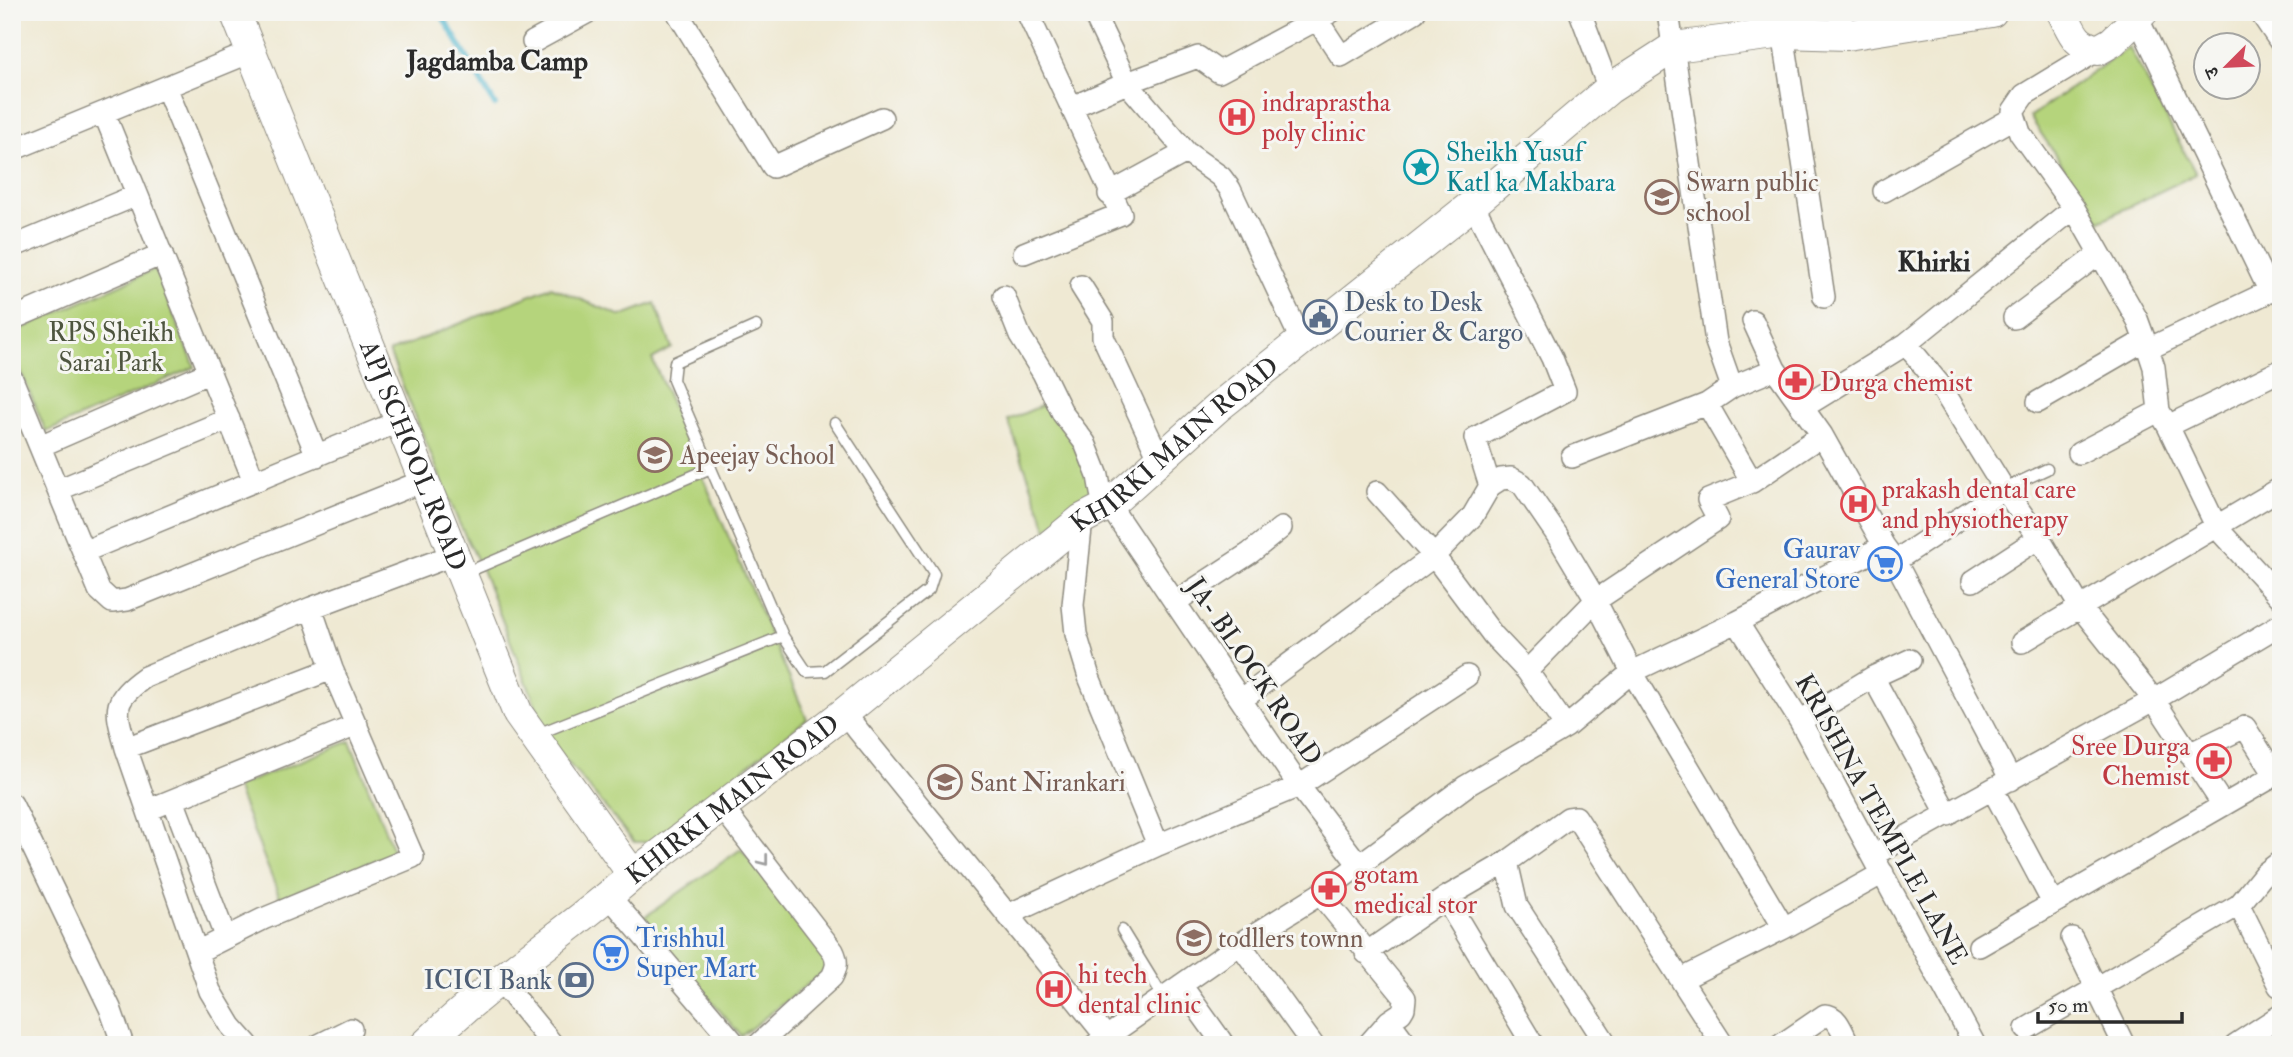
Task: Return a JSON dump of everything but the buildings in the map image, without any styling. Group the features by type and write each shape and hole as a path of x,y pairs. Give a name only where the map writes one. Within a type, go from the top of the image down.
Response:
{"street":[{"name":"APJ SCHOOL ROAD","path":"235,12 517,714 633,875"},
{"path":"533,42 587,12"},
{"path":"677,12 773,167 882,118"},
{"path":"1024,253 1121,214 1027,12"},
{"path":"1093,12 1127,83 1186,152 1221,177 1234,195 1301,340"},
{"path":"1072,107 1198,57 1219,72 1320,15 1341,56 1415,12"},
{"path":"1580,12 1609,89"},
{"path":"1668,12 1716,342 1732,387"},
{"name":"KHIRKI MAIN ROAD","path":"425,1045 500,980 844,713 1082,519 1109,505 1159,458 1301,340 1474,204 1609,89 1674,47 1843,23 1992,12"},
{"path":"2038,402 2147,345 2275,289 2140,14 2104,49 2098,50 2084,47 2076,40 2062,12"},
{"path":"2260,12 2281,43"},
{"path":"1783,33 1824,297"},
{"path":"2098,50 2024,96 2013,111 2020,134 2074,208 2137,319 2154,367 2163,419 2217,528 2281,597"},
{"path":"12,150 251,52"},
{"path":"166,87 317,456"},
{"path":"103,113 254,481"},
{"path":"1884,191 2015,117"},
{"path":"1110,194 1186,152"},
{"path":"12,247 137,195"},
{"path":"1474,204 1552,358 1564,391 1475,438 1490,485"},
{"path":"1802,408 1906,344 2074,208"},
{"path":"12,318 162,254"},
{"path":"2014,318 2099,254"},
{"path":"1081,286 1103,321 1103,337 1159,458"},
{"name":"JA- BLOCK ROAD","path":"1004,296 1020,336 1043,373 1063,414 1085,443 1098,476 1101,493 1299,786 1359,865"},
{"path":"1753,321 1775,369 1822,435 1889,554 2002,785 2053,903"},
{"path":"1906,344 1939,384 2004,489 2039,538 2080,607 2154,700 2223,805"},
{"path":"1572,457 1707,404 1732,387 1775,369"},
{"path":"2079,453 2280,371"},
{"path":"40,446 210,373"},
{"path":"12,379 99,590 112,602 127,600 423,481"},
{"path":"1707,404 1752,482"},
{"path":"58,490 229,419"},
{"path":"83,552 400,421"},
{"path":"1527,671 1595,601 1718,519 1708,500 1752,482 1822,435"},
{"path":"1241,700 1434,556 1472,517 1490,485 1501,479 1511,478 1522,484 1557,535 1632,672 1784,928"},
{"path":"2022,642 2281,488"},
{"path":"844,713 1008,915 1105,1042 1240,944 1320,894 1466,786 1566,727 1632,672 1889,554 2004,489"},
{"path":"1377,492 1434,556 1493,635 1527,671 1566,727"},
{"path":"1082,519 1073,606 1076,634 1089,677 1158,845"},
{"path":"1174,602 1250,553 1281,528"},
{"path":"1973,581 2039,538"},
{"path":"248,1045 231,1026 210,990 126,748 117,715 119,702 126,691 145,677 312,608 457,565"},
{"path":"197,952 225,936 413,857 332,669 312,608"},
{"name":"KRISHNA TEMPLE LANE","path":"1737,622 1800,721 1975,1045"},
{"path":"1682,979 1784,928 1948,815 2154,700 2281,624"},
{"path":"1800,721 1873,677 1910,660"},
{"path":"126,748 332,669"},
{"path":"1008,915 1158,845 1299,786 1468,676"},
{"path":"1873,677 1948,815"},
{"path":"148,810 357,725"},
{"path":"1979,946 2278,773 2245,727 2189,754"},
{"path":"173,800 225,936"},
{"path":"12,804 110,1008 123,1045"},
{"path":"722,807 837,959 837,968 832,978 758,1045"},
{"path":"1366,953 1445,898 1507,862 1568,818 1576,817 1723,1045"},
{"path":"2026,1029 2239,905 2264,874 2281,861"},
{"path":"1507,862 1517,906 1607,1045"},
{"path":"1320,894 1405,998 1404,1009 1389,1021 1368,1045"},
{"path":"609,896 736,1045"},
{"path":"1445,898 1533,1045"},
{"path":"2239,905 2280,986"},
{"path":"2072,938 2123,1045"},
{"path":"1240,944 1313,1045"},
{"path":"500,980 553,1045"},
{"path":"1181,985 1224,1045"},
{"path":"1781,1045 1829,1015 1835,1018 1849,1045"},
{"path":"2235,1045 2281,1015"},
{"path":"1389,1021 1407,1045"},
{"path":"319,1045 351,1029"}],"lane":[{"path":"756,326 675,362 673,380 783,636 807,672 825,671 929,590 934,574 835,422"},
{"path":"457,565 711,468"},
{"path":"2004,489 2047,469"},
{"path":"533,736 783,636"},
{"path":"1122,930 1163,998"}],"green space":[{"path":"2129,47 2196,174 2100,221 2030,117"},
{"name":"RPS Sheikh Sarai Park","path":"155,269 195,367 46,432 12,350 12,333"},
{"path":"551,287 621,316 655,303 672,348 652,359 807,719 651,842 634,842 550,741 481,567 459,523 389,352"},
{"path":"1050,402 1065,424 1096,492 1047,529 1008,420"},
{"path":"350,741 394,853 280,898 236,787"},
{"path":"741,849 836,962 741,1036 642,919"}],"waterway":[{"path":"440,12 495,105"}],"place":[{"name":"indraprastha poly clinic","path":"1237,117"},
{"name":"Sheikh Yusuf Katl ka Makbara","path":"1421,167"},
{"name":"Swarn public school","path":"1662,197"},
{"name":"Desk to Desk Courier & Cargo","path":"1320,317"},
{"name":"Durga chemist","path":"1796,382"},
{"name":"Apeejay School","path":"655,455"},
{"name":"prakash dental care and physiotherapy","path":"1858,504"},
{"name":"Gaurav General Store","path":"1885,564"},
{"name":"Sree Durga Chemist","path":"2214,761"},
{"name":"Sant Nirankari","path":"945,782"},
{"name":"gotam medical stor","path":"1329,889"},
{"name":"todllers townn","path":"1194,938"},
{"name":"Trishhul Super Mart","path":"611,953"},
{"name":"ICICI Bank","path":"576,980"},
{"name":"hi tech dental clinic","path":"1054,989"}],"district":[{"name":"Jagdamba Camp","path":"497,60"},
{"name":"Khirki","path":"1934,261"}]}
